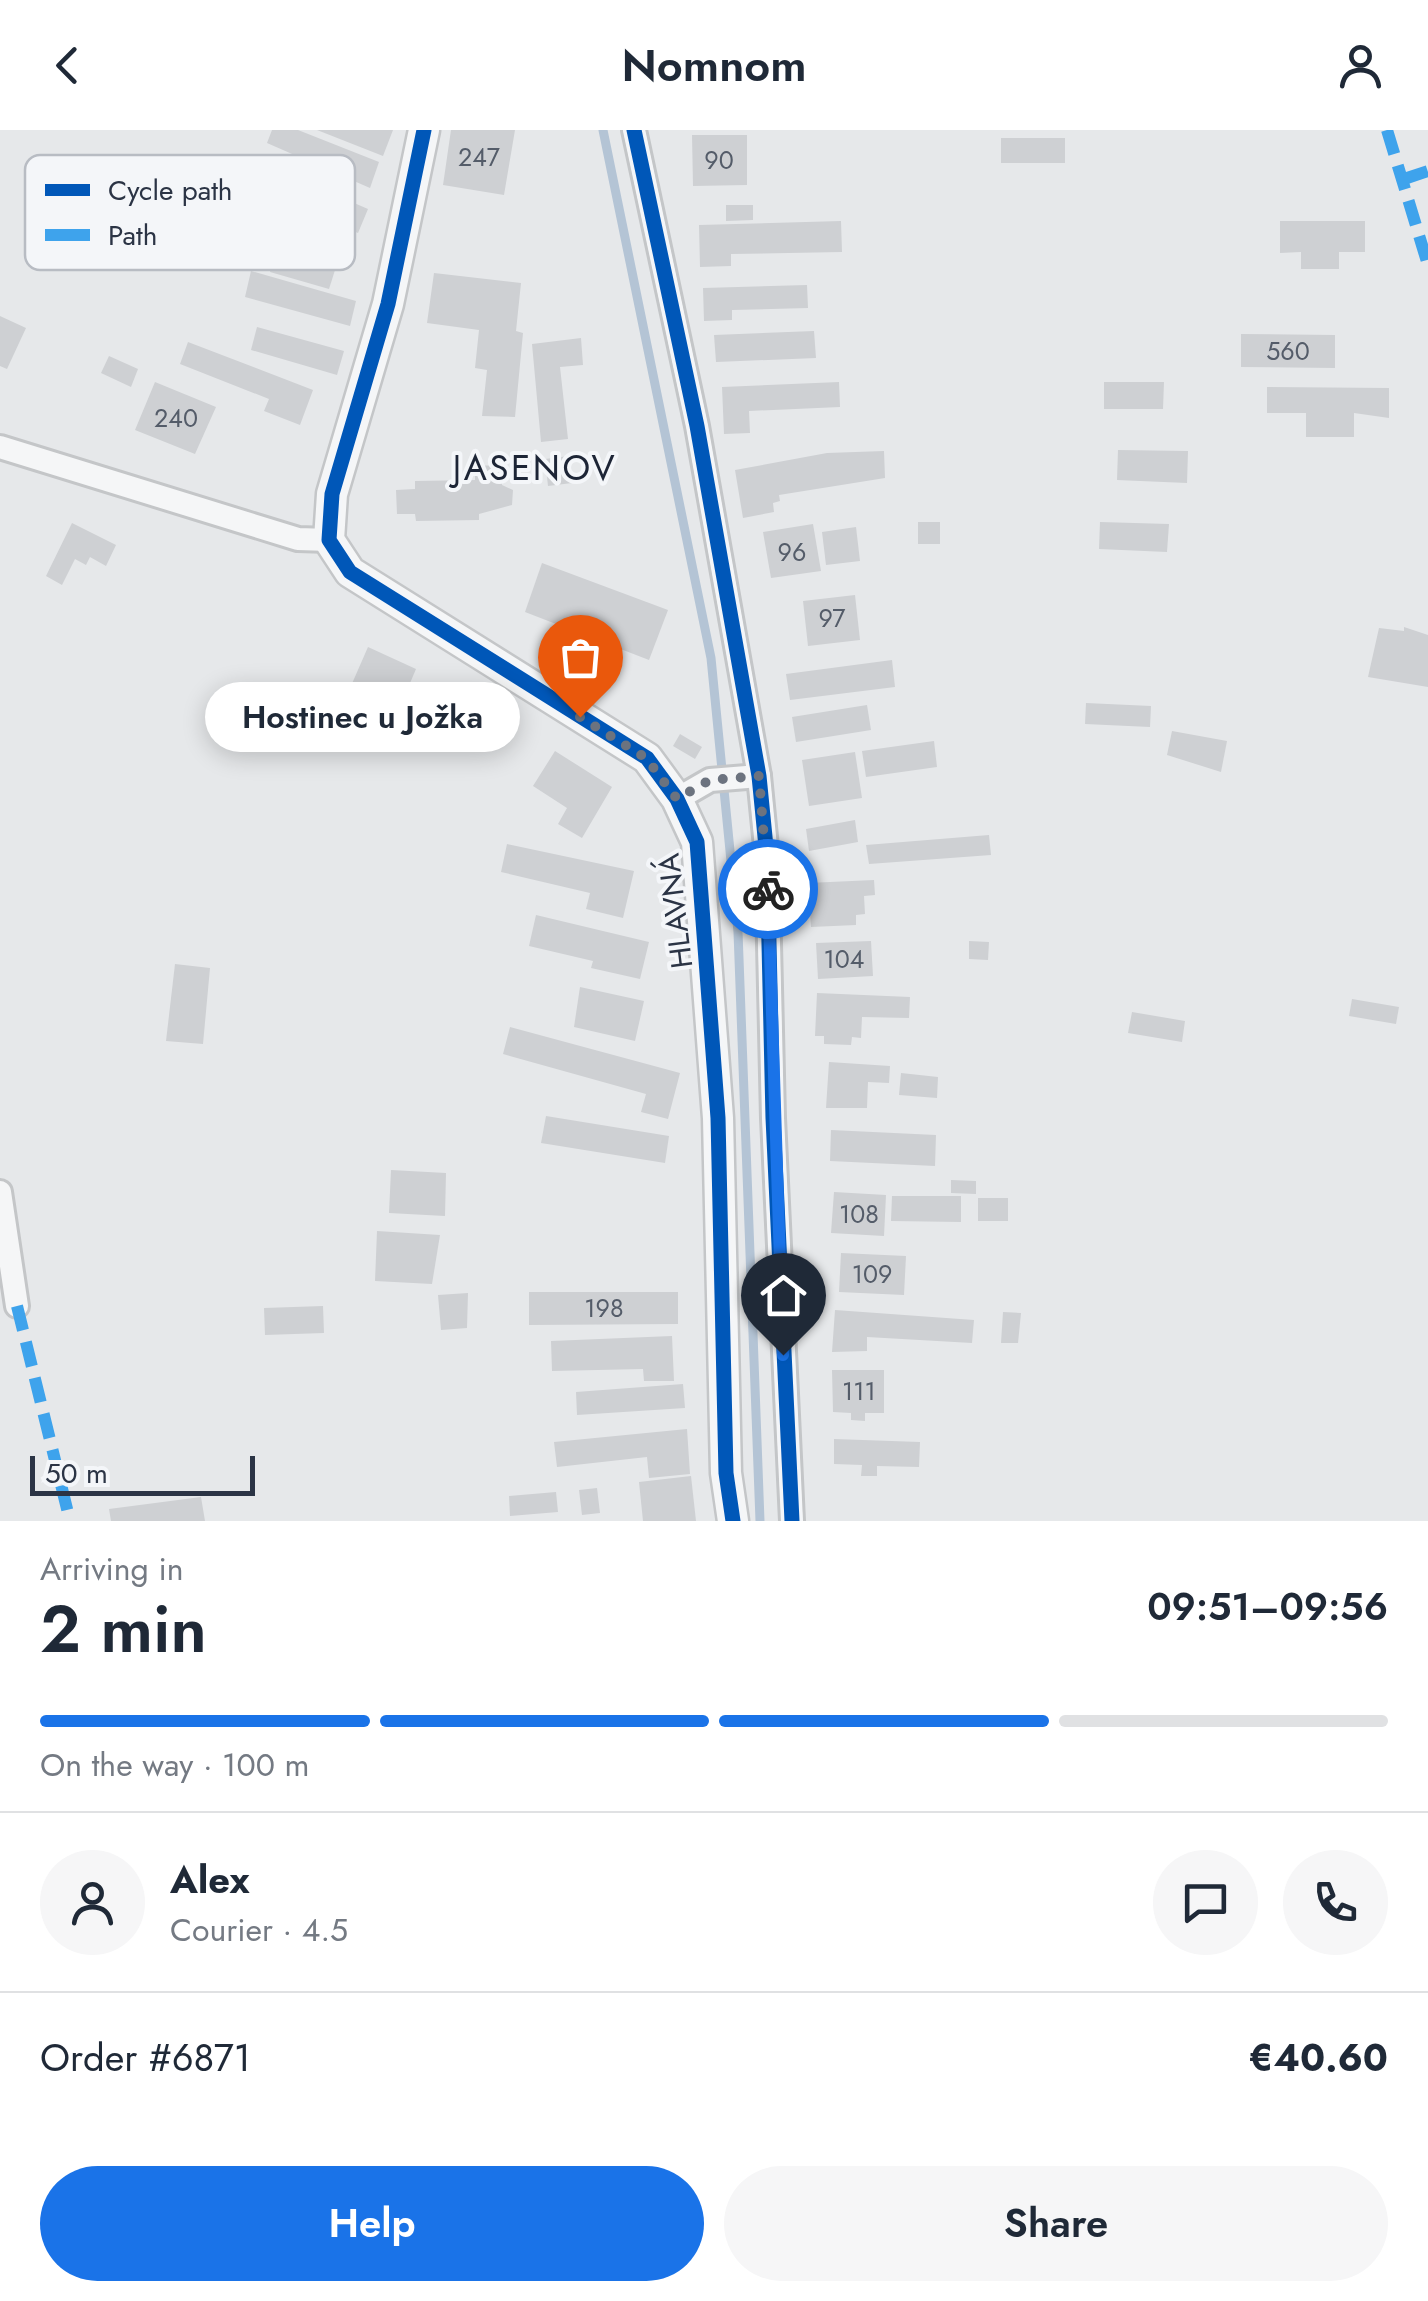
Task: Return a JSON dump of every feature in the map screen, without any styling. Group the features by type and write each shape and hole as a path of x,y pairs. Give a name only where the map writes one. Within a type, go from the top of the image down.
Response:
{"street":[{"path":"0,447 298,539 329,540 332,494 388,304 424,130"},
{"path":"634,130 697,426 750,778 767,857 773,1118 792,1521"},
{"name":"HLAVNÁ","path":"329,540 350,572 646,758 677,799 697,842 709,961 726,1474 732,1521"},
{"path":"677,799 710,780 750,778"},
{"path":"0,1192 17,1306"}],"building":[{"path":"272,130 298,130 379,162 370,188 355,181 355,155 294,155 267,143"},
{"path":"317,130 393,130 383,156"},
{"path":"451,130 515,130 504,195 443,185"},
{"path":"692,135 747,135 747,185 693,186"},
{"path":"1001,138 1065,138 1065,163 1001,163"},
{"path":"355,203 368,209 358,233 355,232"},
{"path":"726,205 753,205 753,220 726,221"},
{"path":"841,221 842,252 731,254 731,266 700,267 699,225"},
{"path":"1280,221 1365,221 1365,252 1339,252 1339,269 1301,269 1301,252 1280,253"},
{"path":"271,270 335,270 329,289"},
{"path":"251,271 356,301 350,326 245,297"},
{"path":"434,273 521,283 516,331 523,333 515,417 482,416 487,370 475,368 479,330 427,323"},
{"path":"807,285 808,308 732,310 732,320 704,321 703,288"},
{"path":"0,316 26,328 7,369 0,366"},
{"path":"257,327 344,351 337,375 251,350"},
{"path":"814,331 816,358 716,362 714,335"},
{"path":"1241,334 1335,335 1335,368 1241,367"},
{"path":"581,338 583,365 560,367 568,439 541,442 532,344"},
{"path":"188,342 313,390 300,425 264,411 269,399 180,364"},
{"path":"109,356 138,369 131,387 101,373"},
{"path":"155,382 216,407 195,454 135,430"},
{"path":"839,382 840,407 749,411 750,433 724,434 722,387"},
{"path":"1104,382 1164,382 1163,409 1104,409"},
{"path":"1267,387 1389,388 1389,418 1354,413 1354,437 1306,437 1306,413 1267,413"},
{"path":"1118,450 1188,451 1187,483 1117,480"},
{"path":"884,451 885,478 779,495 780,501 773,503 774,512 743,518 735,470 827,453"},
{"path":"569,456 572,483 548,486 545,459"},
{"path":"501,465 502,485 513,490 512,505 479,514 479,520 416,521 415,514 397,514 396,490 415,489 415,481 475,480 475,466"},
{"path":"918,522 940,522 940,544 918,544"},
{"path":"1100,522 1169,524 1167,552 1099,549"},
{"path":"72,523 116,545 106,566 90,557 86,565 75,559 62,585 46,576"},
{"path":"813,524 821,571 771,578 763,532"},
{"path":"856,527 860,561 826,565 822,532"},
{"path":"542,563 668,610 649,660 525,612"},
{"path":"855,595 860,640 808,646 803,601"},
{"path":"1404,627 1428,635 1428,687 1368,677 1379,628 1404,631"},
{"path":"368,647 416,669 396,716 347,695"},
{"path":"892,660 895,687 790,700 786,674"},
{"path":"461,687 505,715 492,736 449,708"},
{"path":"1086,703 1151,706 1150,727 1085,724"},
{"path":"867,705 871,730 796,742 792,717"},
{"path":"1172,731 1227,741 1221,772 1167,755"},
{"path":"680,734 702,747 695,759 673,746"},
{"path":"934,741 937,767 866,777 862,751"},
{"path":"555,751 612,787 582,838 558,824 567,808 533,786"},
{"path":"855,752 862,798 809,806 802,760"},
{"path":"855,820 858,842 809,851 806,829"},
{"path":"989,835 991,855 869,864 866,845"},
{"path":"507,844 634,871 623,918 586,909 590,893 501,872"},
{"path":"874,880 875,895 864,896 865,914 856,915 856,925 811,927 808,883"},
{"path":"536,915 649,942 640,979 591,968 593,961 529,946"},
{"path":"871,941 873,976 818,979 816,943"},
{"path":"969,941 989,942 988,960 969,959"},
{"path":"175,964 210,968 203,1044 166,1041"},
{"path":"580,987 644,1001 635,1041 574,1027"},
{"path":"817,993 910,997 909,1018 862,1017 861,1038 852,1037 851,1045 824,1044 824,1036 815,1036"},
{"path":"1352,999 1399,1007 1396,1024 1349,1016"},
{"path":"1132,1012 1185,1021 1182,1042 1128,1033"},
{"path":"510,1027 680,1073 668,1119 641,1112 646,1094 503,1054"},
{"path":"829,1062 890,1066 889,1083 868,1082 867,1108 826,1108"},
{"path":"901,1073 938,1077 937,1098 899,1095"},
{"path":"546,1116 669,1136 665,1163 541,1143"},
{"path":"831,1130 936,1135 935,1166 830,1161"},
{"path":"391,1170 446,1173 445,1216 389,1213"},
{"path":"951,1180 976,1181 976,1194 951,1193"},
{"path":"834,1192 886,1195 884,1236 831,1233"},
{"path":"892,1196 961,1196 961,1222 891,1221"},
{"path":"978,1198 1008,1198 1008,1221 978,1221"},
{"path":"377,1231 440,1235 432,1284 375,1281"},
{"path":"841,1253 906,1256 904,1295 839,1292"},
{"path":"529,1292 678,1292 678,1324 529,1325"},
{"path":"468,1293 467,1328 441,1330 438,1295"},
{"path":"323,1306 324,1333 265,1335 264,1308"},
{"path":"835,1310 974,1320 972,1343 867,1337 867,1351 832,1352"},
{"path":"1003,1312 1021,1313 1018,1343 1001,1343"},
{"path":"672,1336 674,1381 644,1381 643,1369 552,1371 551,1341"},
{"path":"832,1370 884,1370 884,1413 865,1413 865,1421 851,1420 851,1413 833,1412"},
{"path":"683,1384 685,1408 577,1415 576,1392"},
{"path":"687,1429 690,1474 649,1478 647,1457 557,1467 554,1442"},
{"path":"834,1439 920,1442 919,1467 877,1466 877,1476 861,1476 862,1465 834,1464"},
{"path":"691,1476 696,1521 643,1521 639,1482"},
{"path":"597,1488 600,1513 582,1515 579,1490"},
{"path":"556,1492 558,1512 510,1516 509,1496"},
{"path":"201,1497 205,1521 111,1521 109,1509"}],"waterway":[{"path":"603,130 711,658 738,932 760,1521"}],"marked path":[{"path":"1387,130 1428,265"},
{"path":"1404,179 1428,171"},
{"path":"17,1306 70,1521"}],"cycle path":[{"path":"424,130 388,304 332,494 329,540 350,572 647,758 677,799 697,842 718,1118 726,1473 733,1521"},
{"path":"634,130 697,426 759,776 767,857 773,1118 792,1521"}],"way so far":[{"path":"580,717 646,758 677,799 710,780 759,776 768,889"}],"place":[{"name":"Hostinec u Jožka","path":"580,717"}],"district":[{"name":"JASENOV","path":"535,468"}],"route":[{"path":"768,889 783,1355"}]}
